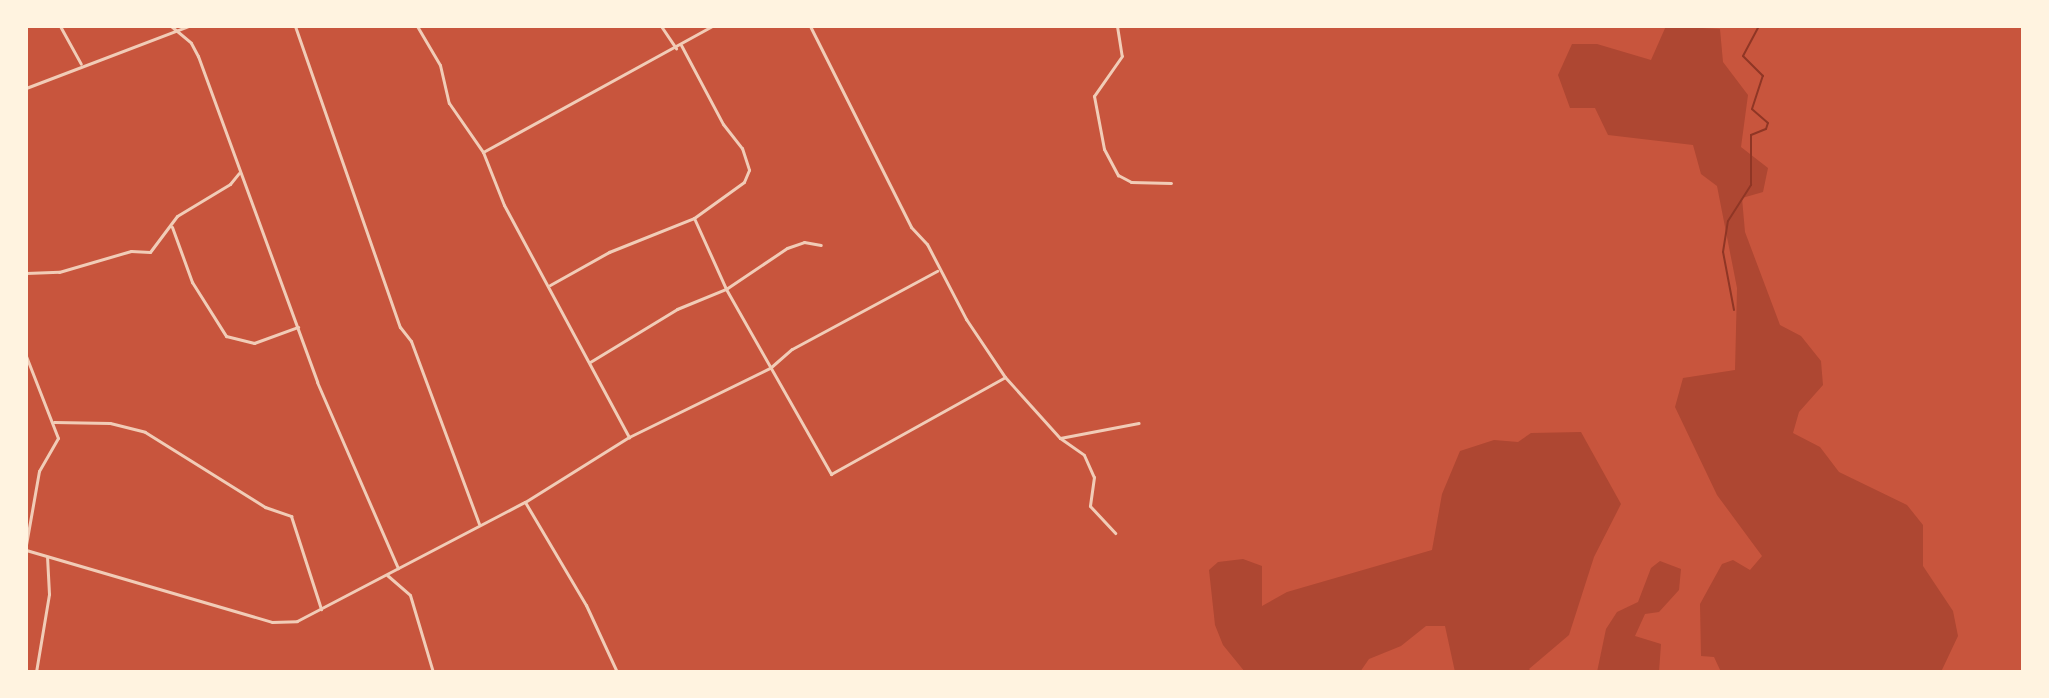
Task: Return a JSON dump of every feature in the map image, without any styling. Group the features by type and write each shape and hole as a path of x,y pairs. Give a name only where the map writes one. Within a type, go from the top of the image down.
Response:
{"street":[{"path":"60,26 81,64"},
{"path":"171,26 198,56 298,327 399,569"},
{"path":"26,88 81,64 188,26"},
{"path":"295,26 400,327 411,341 479,524"},
{"path":"417,26 440,65 449,103 483,152 504,205 550,285 629,437"},
{"path":"661,26 676,48"},
{"path":"483,152 712,26"},
{"path":"810,26 937,271 1005,377 1091,467 1090,506 1115,533"},
{"path":"1117,26 1122,56 1094,96 1104,149 1118,175 1131,182 1171,183"},
{"path":"550,285 609,252 694,218 744,182 749,170 742,148 723,124 681,45"},
{"path":"26,273 59,272 131,251 150,252 177,216 230,184 239,173"},
{"path":"694,218 726,289 831,474 1005,377"},
{"path":"172,225 173,240 192,282 226,336 254,343 298,327"},
{"path":"590,362 677,309 726,289 787,248 804,242 821,245"},
{"path":"26,356 58,438 39,471 26,548 47,557 272,622 297,621 525,502 629,437 770,368 792,349 937,271"},
{"path":"54,422 110,423 145,432 265,507 291,516 321,609"},
{"path":"1060,438 1139,423"},
{"path":"525,502 586,605 617,672"},
{"path":"36,672 49,594 47,557"},
{"path":"387,575 410,595 433,672"}],"shaded area":[{"path":"1666,26 1720,29 1723,62 1748,95 1741,147 1768,168 1763,192 1742,198 1745,232 1780,325 1801,336 1821,361 1823,385 1799,412 1793,433 1820,447 1839,472 1907,505 1923,525 1923,566 1953,611 1958,636 1941,672 1721,672 1714,657 1701,656 1700,604 1722,564 1733,560 1750,570 1762,556 1717,495 1675,407 1683,378 1735,370 1737,288 1717,186 1701,174 1693,145 1608,135 1595,108 1570,108 1558,75 1572,44 1597,44 1651,60"},
{"path":"1581,432 1621,504 1594,557 1569,635 1529,669 1532,672 1455,672 1445,626 1426,626 1401,646 1369,659 1360,672 1245,672 1223,645 1215,625 1209,570 1218,562 1243,559 1262,566 1262,606 1287,592 1432,550 1442,494 1460,451 1494,440 1518,442 1531,433"},
{"path":"1660,561 1681,569 1679,590 1659,612 1645,614 1635,636 1661,644 1659,672 1597,672 1606,629 1617,612 1638,602 1651,568"}],"waterway":[{"path":"1734,310 1723,252 1728,221 1751,185 1751,135 1766,129 1768,123 1752,109 1763,76 1743,56 1759,26"}]}
